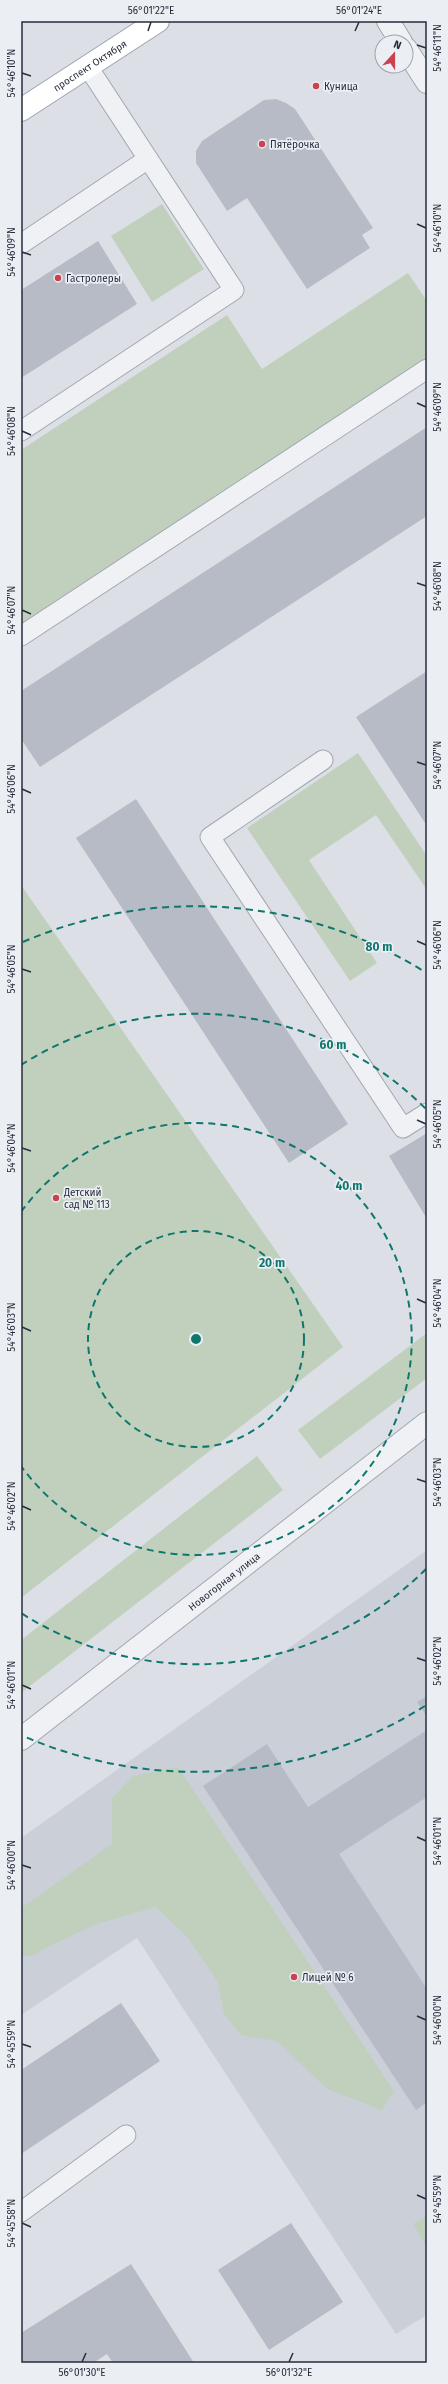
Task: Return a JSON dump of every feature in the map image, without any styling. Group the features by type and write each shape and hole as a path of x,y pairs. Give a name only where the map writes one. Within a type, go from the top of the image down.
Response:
{"main road":[{"name":"проспект Октября","path":"21,110 158,21"}],"street":[{"path":"388,21 397,34"},
{"path":"414,62 427,82"},
{"name":"Новогорная улица","path":"21,1739 427,1423"}],"lane":[{"path":"21,431 234,290 88,66"},
{"path":"21,244 148,159"},
{"path":"21,636 427,369"},
{"path":"323,760 210,837 403,1128 427,1112"},
{"path":"21,2212 126,2135"}],"shaded area":[{"name":"Лицей № 6","path":"427,1550 427,2315 396,2334 137,1938 21,2015 21,1838"}],"green space":[{"path":"162,204 204,269 152,302 111,236"},
{"path":"408,273 427,301 427,362 21,628 21,450 227,315 262,369"},
{"path":"358,753 427,856 427,890 376,815 309,860 377,963 350,981 247,828"},
{"path":"21,885 343,1347 21,1598"},
{"path":"427,1333 427,1378 320,1459 298,1430"},
{"path":"257,1456 283,1490 21,1693 21,1640"},
{"path":"178,1767 394,2091 382,2110 327,2089 277,2041 241,2035 224,2014 218,1982 188,1938 156,1907 97,1924 49,1946 33,1956 21,1956 21,1910 24,1906 112,1844 112,1798 133,1776"},
{"path":"427,2215 427,2245 426,2245 413,2224"}],"building":[{"path":"276,99 295,109 373,228 362,235 370,248 307,289 247,198 227,211 196,163 196,151 202,141 264,100"},
{"path":"98,241 137,304 21,378 21,290"},
{"path":"427,427 427,516 40,767 21,739 21,691"},
{"path":"427,671 427,826 356,717"},
{"path":"136,799 348,1124 289,1163 76,838"},
{"path":"427,1133 427,1219 389,1156"},
{"path":"427,1696 427,1717 417,1702"},
{"path":"427,1730 427,1797 339,1854 427,1989 427,2102 416,2110 203,1786 267,1744 308,1807"},
{"path":"121,2003 160,2061 21,2154 21,2070"},
{"path":"291,2223 343,2302 269,2350 218,2270"},
{"path":"131,2264 194,2363 113,2363 107,2354 93,2363 21,2363 21,2333"}],"place":[{"name":"Куница","path":"316,86"},
{"name":"Пятёрочка","path":"262,144"},
{"name":"Гастролеры","path":"58,278"},
{"name":"Детский сад № 113","path":"56,1198"},
{"name":"Лицей № 6","path":"294,1977"}]}
